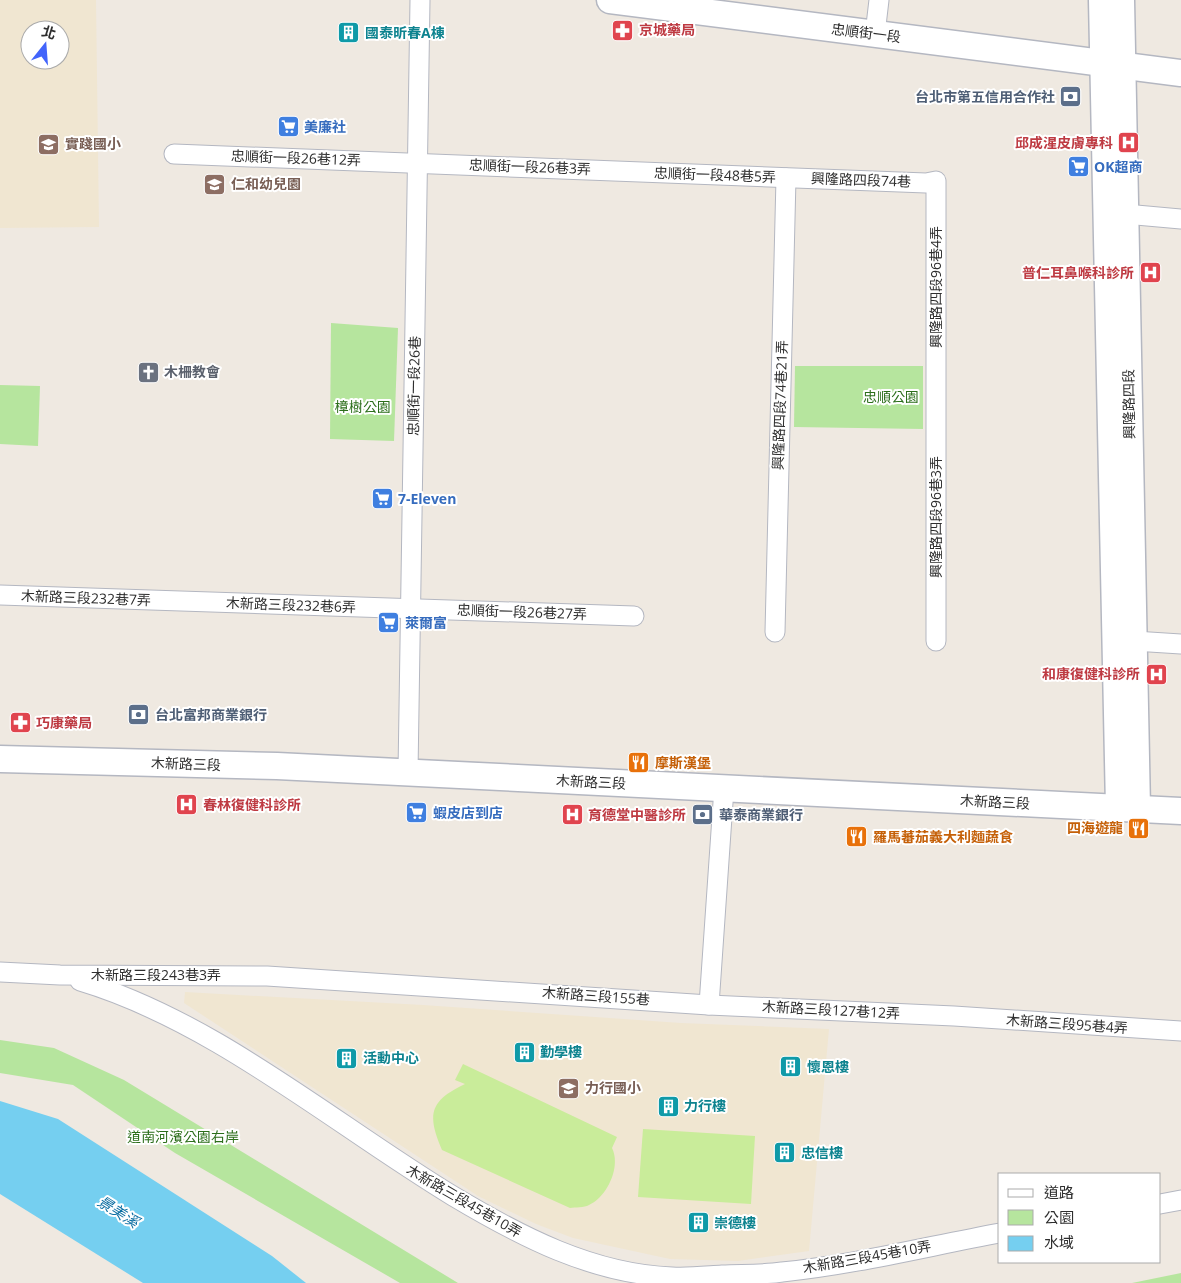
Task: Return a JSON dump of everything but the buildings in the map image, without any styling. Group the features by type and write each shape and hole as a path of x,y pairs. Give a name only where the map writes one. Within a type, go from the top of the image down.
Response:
{"main road":[{"name":"忠順街一段","path":"610,0 667,3 875,34 1181,72"},
{"name":"興隆路四段","path":"1102,0 1112,64 1125,214 1134,641 1128,808"},
{"name":"興隆路四段","path":"1121,0 1112,64 1128,808"},
{"name":"木新路三段","path":"0,759 267,766 1181,811"}],"street":[{"name":"忠順街一段26巷","path":"408,773 420,0"},
{"path":"875,34 879,0"},
{"name":"忠順街一段26巷12弄","path":"174,154 417,163"},
{"name":"忠順街一段26巷3弄","path":"417,163 643,172"},
{"name":"忠順街一段48巷5弄","path":"643,172 786,178"},
{"name":"興隆路四段74巷","path":"786,178 926,183 936,181"},
{"name":"興隆路四段74巷21弄","path":"775,632 786,178"},
{"name":"興隆路四段96巷4弄","path":"936,181 936,393"},
{"path":"1125,214 1181,218"},
{"name":"興隆路四段96巷3弄","path":"936,393 936,641"},
{"name":"木新路三段232巷7弄","path":"0,595 173,601"},
{"name":"木新路三段232巷6弄","path":"173,601 410,608"},
{"name":"忠順街一段26巷27弄","path":"410,608 634,616"},
{"path":"1134,641 1181,644"},
{"path":"709,1004 724,788"},
{"name":"木新路三段243巷3弄","path":"0,972 267,976"},
{"name":"木新路三段45巷10弄","path":"53,974 108,990 160,1011 263,1072 399,1163 506,1227 567,1255 615,1269 671,1277 782,1272 998,1233"},
{"name":"木新路三段155巷","path":"267,976 709,1004"},
{"name":"木新路三段127巷12弄","path":"709,1004 954,1016"},
{"name":"木新路三段95巷4弄","path":"954,1016 1181,1031"},
{"path":"1161,1204 1181,1200"}],"shaded area":[{"name":"實踐國小","path":"0,0 96,0 99,227 0,228"},
{"name":"力行國小","path":"185,992 423,1005 681,1023 829,1029 809,1251 738,1261 670,1259 573,1238 536,1224 478,1196 184,1003"}],"green space":[{"name":"樟樹公園","path":"331,323 398,328 394,441 330,439"},
{"name":"忠順公園","path":"795,366 923,366 923,429 794,427"},
{"path":"0,385 40,386 38,446 0,444"},
{"name":"道南河濱公園右岸","path":"0,1040 54,1048 124,1080 458,1283 400,1283 175,1153 73,1085 0,1073"},
{"path":"463,1064 617,1137 612,1148 615,1163 614,1172 602,1195 587,1206 570,1208 442,1150 434,1127 434,1110 444,1097 465,1084 455,1080"},
{"path":"643,1129 755,1136 751,1204 638,1197"},
{"path":"1181,1273 1181,1283 1132,1283"}],"water":[{"name":"景美溪","path":"0,1101 58,1119 272,1256 306,1283 143,1283 0,1194"}],"place":[{"name":"京城藥局","path":"623,30"},
{"name":"國泰昕春A棟","path":"349,33"},
{"name":"台北市第五信用合作社","path":"1071,97"},
{"name":"美廉社","path":"288,127"},
{"name":"邱成湦皮膚專科","path":"1129,143"},
{"name":"實踐國小","path":"49,144"},
{"name":"OK超商","path":"1078,167"},
{"name":"仁和幼兒園","path":"215,184"},
{"name":"普仁耳鼻喉科診所","path":"1150,273"},
{"name":"木柵教會","path":"148,372"},
{"name":"7-Eleven","path":"382,499"},
{"name":"萊爾富","path":"389,623"},
{"name":"和康復健科診所","path":"1156,674"},
{"name":"台北富邦商業銀行","path":"139,715"},
{"name":"巧康藥局","path":"20,723"},
{"name":"摩斯漢堡","path":"639,763"},
{"name":"春林復健科診所","path":"187,805"},
{"name":"蝦皮店到店","path":"417,813"},
{"name":"育德堂中醫診所","path":"572,815"},
{"name":"華泰商業銀行","path":"703,815"},
{"name":"四海遊龍","path":"1139,828"},
{"name":"羅馬蕃茄義大利麵蔬食","path":"857,837"},
{"name":"勤學樓","path":"524,1052"},
{"name":"活動中心","path":"347,1058"},
{"name":"懷恩樓","path":"791,1067"},
{"name":"力行國小","path":"569,1088"},
{"name":"力行樓","path":"668,1106"},
{"name":"忠信樓","path":"785,1153"},
{"name":"崇德樓","path":"698,1223"}]}
